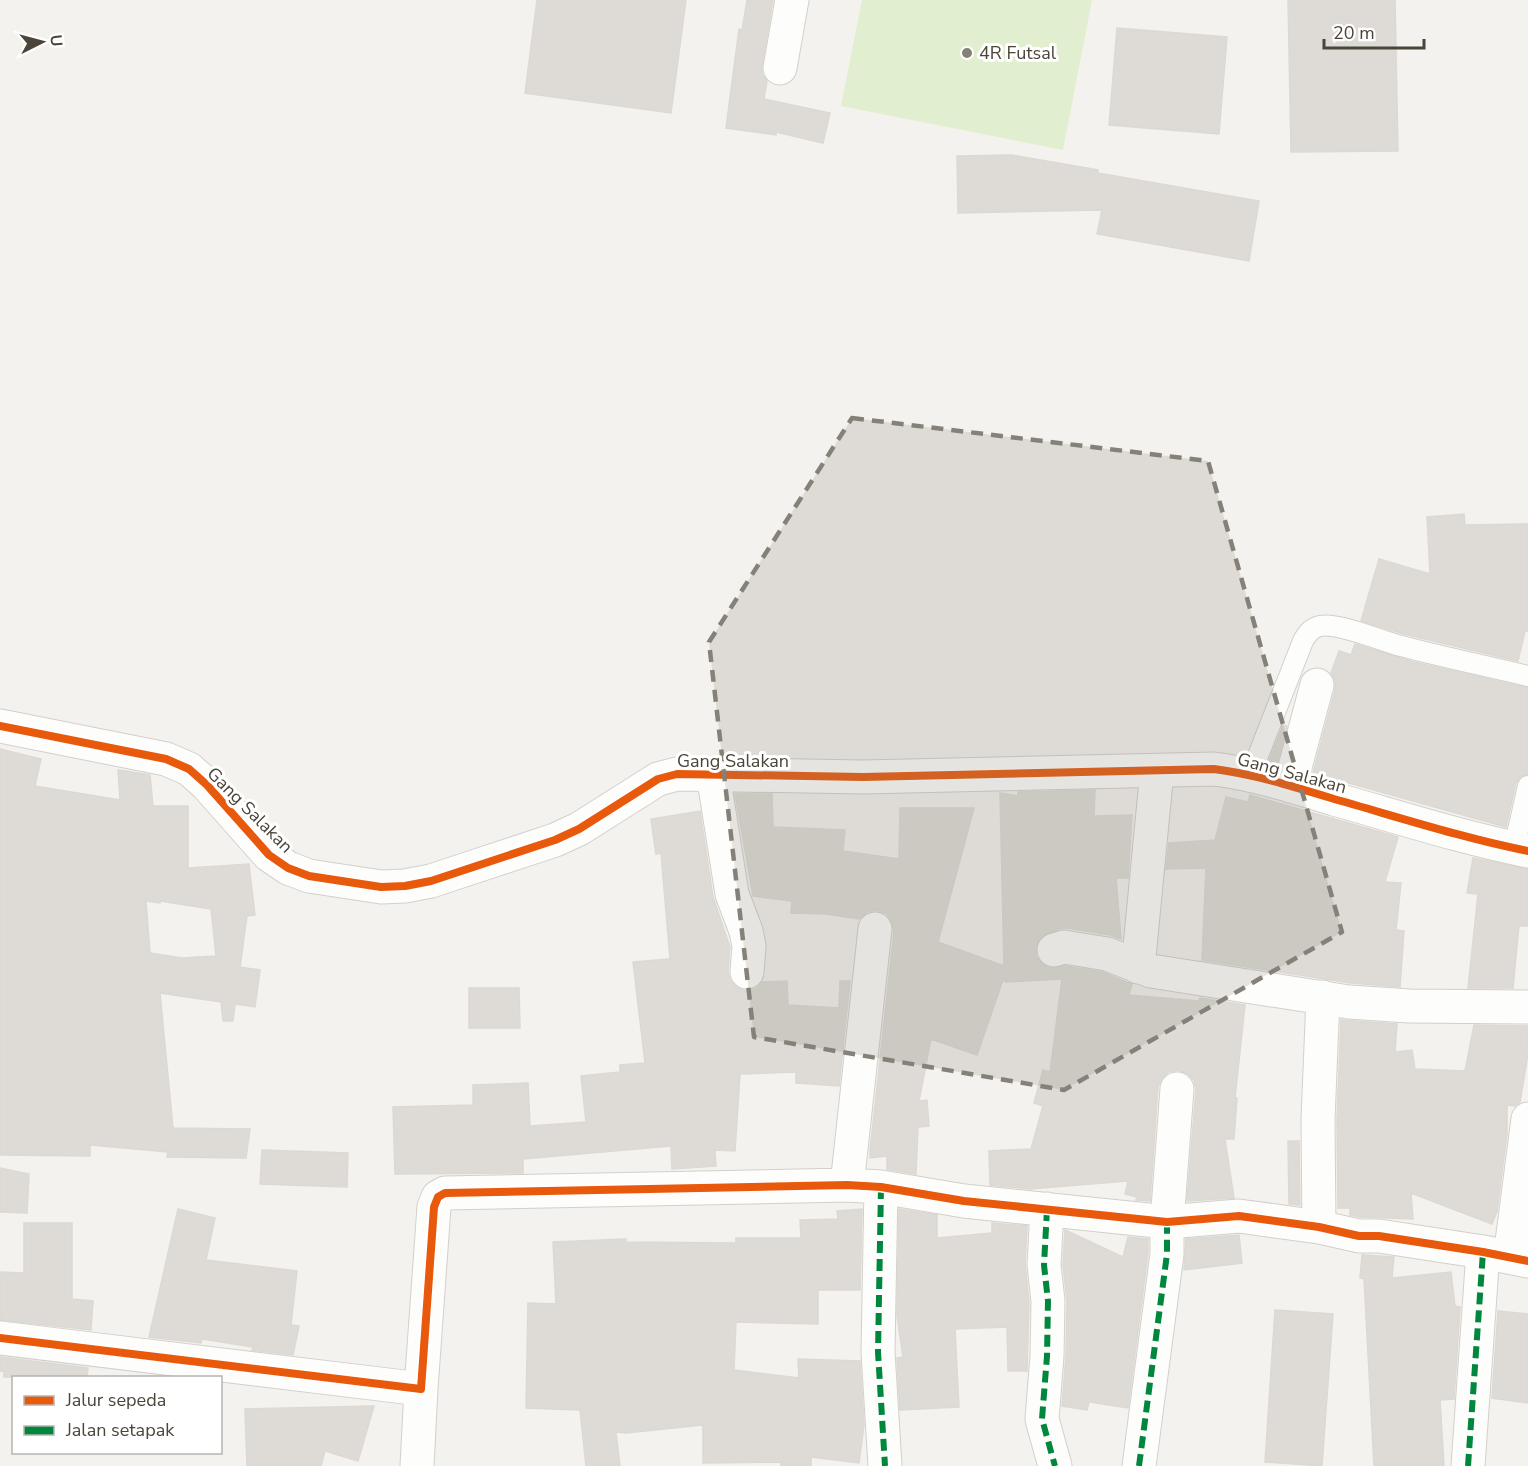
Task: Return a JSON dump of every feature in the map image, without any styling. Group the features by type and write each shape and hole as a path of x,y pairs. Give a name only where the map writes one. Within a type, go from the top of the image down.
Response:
{"street":[{"path":"780,68 792,0"},
{"path":"1290,786 1317,685"},
{"name":"Gang Salakan","path":"0,726 166,759 189,770 207,785 269,855 288,868 309,876 381,887 405,886 431,881 555,840 579,830 658,779 677,774 863,777 1214,769 1290,786 1521,850"},
{"path":"1138,967 1157,771"},
{"path":"713,774 732,894 746,931 749,946 747,972"},
{"path":"847,1185 875,929"},
{"path":"1054,950 1064,947 1107,954 1151,971 1349,1002 1409,1006 1528,1007"},
{"path":"1319,1227 1318,1120 1323,997"},
{"path":"1139,1466 1167,1254 1167,1222 1177,1089"},
{"path":"1467,1466 1507,1257 1528,1119"},
{"path":"417,1466 434,1207 438,1197 445,1193 847,1185 882,1187 964,1201 1167,1222 1239,1216 1507,1257"},
{"path":"882,1187 878,1352 885,1466"},
{"path":"1047,1209 1044,1265 1048,1301 1047,1346 1042,1419 1055,1466"},
{"path":"0,1338 421,1389"}],"lane":[{"path":"1250,776 1303,641 1308,633 1318,626 1341,628 1398,646 1528,676"},
{"path":"1521,850 1528,786"}],"highlighted area":[{"path":"852,418 1208,461 1342,932 1064,1090 754,1037 709,642"}],"green space":[{"name":"4R Futsal","path":"862,0 1092,0 1063,150 841,106"}],"building":[{"path":"537,0 686,0 671,113 525,93"},
{"path":"747,0 773,0 762,65 762,74 767,81 764,99 830,113 823,143 776,132 776,135 726,128 739,29 742,30"},
{"path":"1288,0 1395,0 1398,151 1291,152"},
{"path":"1117,28 1227,37 1219,134 1109,125"},
{"path":"1012,155 1098,170 1098,173 1259,201 1249,261 1097,234 1102,210 958,213 957,156"},
{"path":"1464,514 1465,525 1528,524 1528,631 1525,631 1518,661 1404,634 1361,621 1379,559 1430,574 1427,517"},
{"path":"1355,644 1414,662 1528,688 1528,774 1520,777 1516,783 1506,827 1313,773 1335,690 1335,681 1331,673 1339,651 1351,655"},
{"path":"1283,725 1287,726 1277,763 1269,761"},
{"path":"0,749 41,759 35,786 120,800 118,770 150,775 153,806 188,806 188,868 249,864 255,915 247,916 240,967 260,970 255,1007 235,1004 233,1021 223,1021 221,1002 160,993 173,1128 250,1129 246,1158 167,1157 168,1152 90,1145 90,1156 0,1155","holes":["146,901 160,903 160,901 211,909 216,956 182,958 150,953"]},
{"path":"1095,790 1094,816 1132,815 1128,878 1116,878 1121,939 1067,928 1059,929 1040,938 1036,946 1036,956 1042,964 1049,968 1065,966 1102,972 1132,984 1129,995 1199,1001 1200,998 1245,1005 1235,1098 1237,1098 1234,1139 1225,1139 1234,1198 1187,1201 1196,1090 1194,1080 1188,1074 1178,1070 1169,1072 1162,1078 1158,1087 1150,1201 1136,1200 1137,1197 1125,1194 1128,1181 1030,1189 990,1185 989,1151 1031,1149 1043,1106 1034,1103 1043,1070 1050,1072 1062,979 1005,982 1004,977 977,1055 931,1039 919,1101 927,1100 929,1126 918,1127 916,1174 887,1169 887,1156 870,1158 870,1151 894,931 892,922 887,914 876,910 867,912 859,919 826,914 791,913 792,901 753,896 735,794 772,794 773,827 845,830 843,851 899,859 900,808 974,808 938,942 1004,966 1000,793 1018,796 1018,792"},
{"path":"1250,795 1398,837 1385,882 1401,883 1396,930 1404,931 1400,987 1351,983 1202,960 1206,868 1166,869 1169,843 1215,840 1226,797 1248,802"},
{"path":"700,811 713,897 730,947 728,971 730,980 736,987 746,991 756,989 763,982 787,981 788,1005 839,1008 840,981 850,981 839,1086 796,1083 796,1072 740,1074 735,1151 715,1150 716,1166 672,1169 671,1146 523,1159 523,1173 395,1174 393,1107 473,1105 473,1085 528,1083 530,1126 586,1122 581,1076 620,1072 620,1065 645,1063 633,962 670,959 661,853 656,854 651,819"},
{"path":"1473,858 1528,869 1528,926 1519,926 1513,988 1468,988 1478,894 1467,893"},
{"path":"469,988 519,988 520,1028 469,1028"},
{"path":"1341,1020 1397,1024 1395,1052 1412,1050 1415,1069 1465,1071 1474,1025 1528,1026 1528,1054 1520,1102 1515,1106 1507,1105 1507,1134 1497,1211 1492,1224 1411,1193 1413,1219 1361,1217 1350,1215 1350,1208 1338,1208 1337,1120"},
{"path":"1288,1141 1299,1141 1300,1205 1289,1204"},
{"path":"262,1150 348,1153 347,1187 260,1184"},
{"path":"0,1168 29,1174 27,1213 0,1212"},
{"path":"178,1209 215,1218 206,1260 297,1271 291,1325 299,1326 293,1355 252,1350 253,1347 202,1339 201,1343 149,1337"},
{"path":"862,1209 860,1290 818,1290 818,1324 736,1322 734,1370 799,1378 798,1359 860,1361 864,1425 859,1463 811,1457 811,1466 781,1466 781,1462 703,1463 703,1425 616,1432 620,1466 586,1466 580,1410 526,1408 528,1303 556,1304 553,1242 626,1239 626,1242 736,1243 736,1238 801,1238 800,1220 838,1219 837,1211"},
{"path":"899,1209 937,1215 937,1238 992,1233 992,1223 1027,1226 1025,1264 1029,1302 1027,1371 1008,1371 1007,1327 955,1329 959,1407 900,1410 897,1358 903,1357 897,1316"},
{"path":"24,1223 72,1223 72,1299 93,1301 91,1330 0,1320 0,1272 24,1273"},
{"path":"1065,1230 1123,1257 1128,1237 1148,1239 1128,1408 1089,1402 1087,1410 1062,1406 1067,1301 1063,1264"},
{"path":"1239,1235 1242,1263 1184,1270 1186,1239"},
{"path":"1362,1255 1394,1257 1392,1278 1451,1272 1455,1306 1460,1307 1454,1399 1440,1400 1444,1466 1374,1466 1364,1279 1360,1278"},
{"path":"1275,1310 1333,1314 1322,1466 1265,1462"},
{"path":"1498,1311 1528,1314 1528,1403 1492,1398"},
{"path":"0,1357 88,1368 87,1376 4,1377 4,1372 0,1371"},
{"path":"374,1406 358,1461 325,1451 321,1466 247,1466 245,1409"}],"marked path":[{"path":"881,1187 878,1352 885,1466"},
{"path":"1047,1209 1044,1265 1048,1301 1047,1356 1042,1419 1055,1466"},
{"path":"1139,1466 1167,1254 1167,1222"},
{"path":"1468,1466 1483,1252"}],"cycle path":[{"path":"0,726 166,759 189,769 207,785 269,855 288,868 309,876 381,887 405,886 431,881 555,840 579,829 658,779 677,774 863,777 1214,769 1274,781 1455,834 1528,851"},
{"path":"0,1338 421,1389 434,1207 438,1197 445,1193 847,1185 881,1187 964,1201 1167,1222 1239,1216 1319,1227 1359,1236 1379,1236 1483,1252 1528,1261"}],"place":[{"name":"4R Futsal","path":"967,53"}]}
